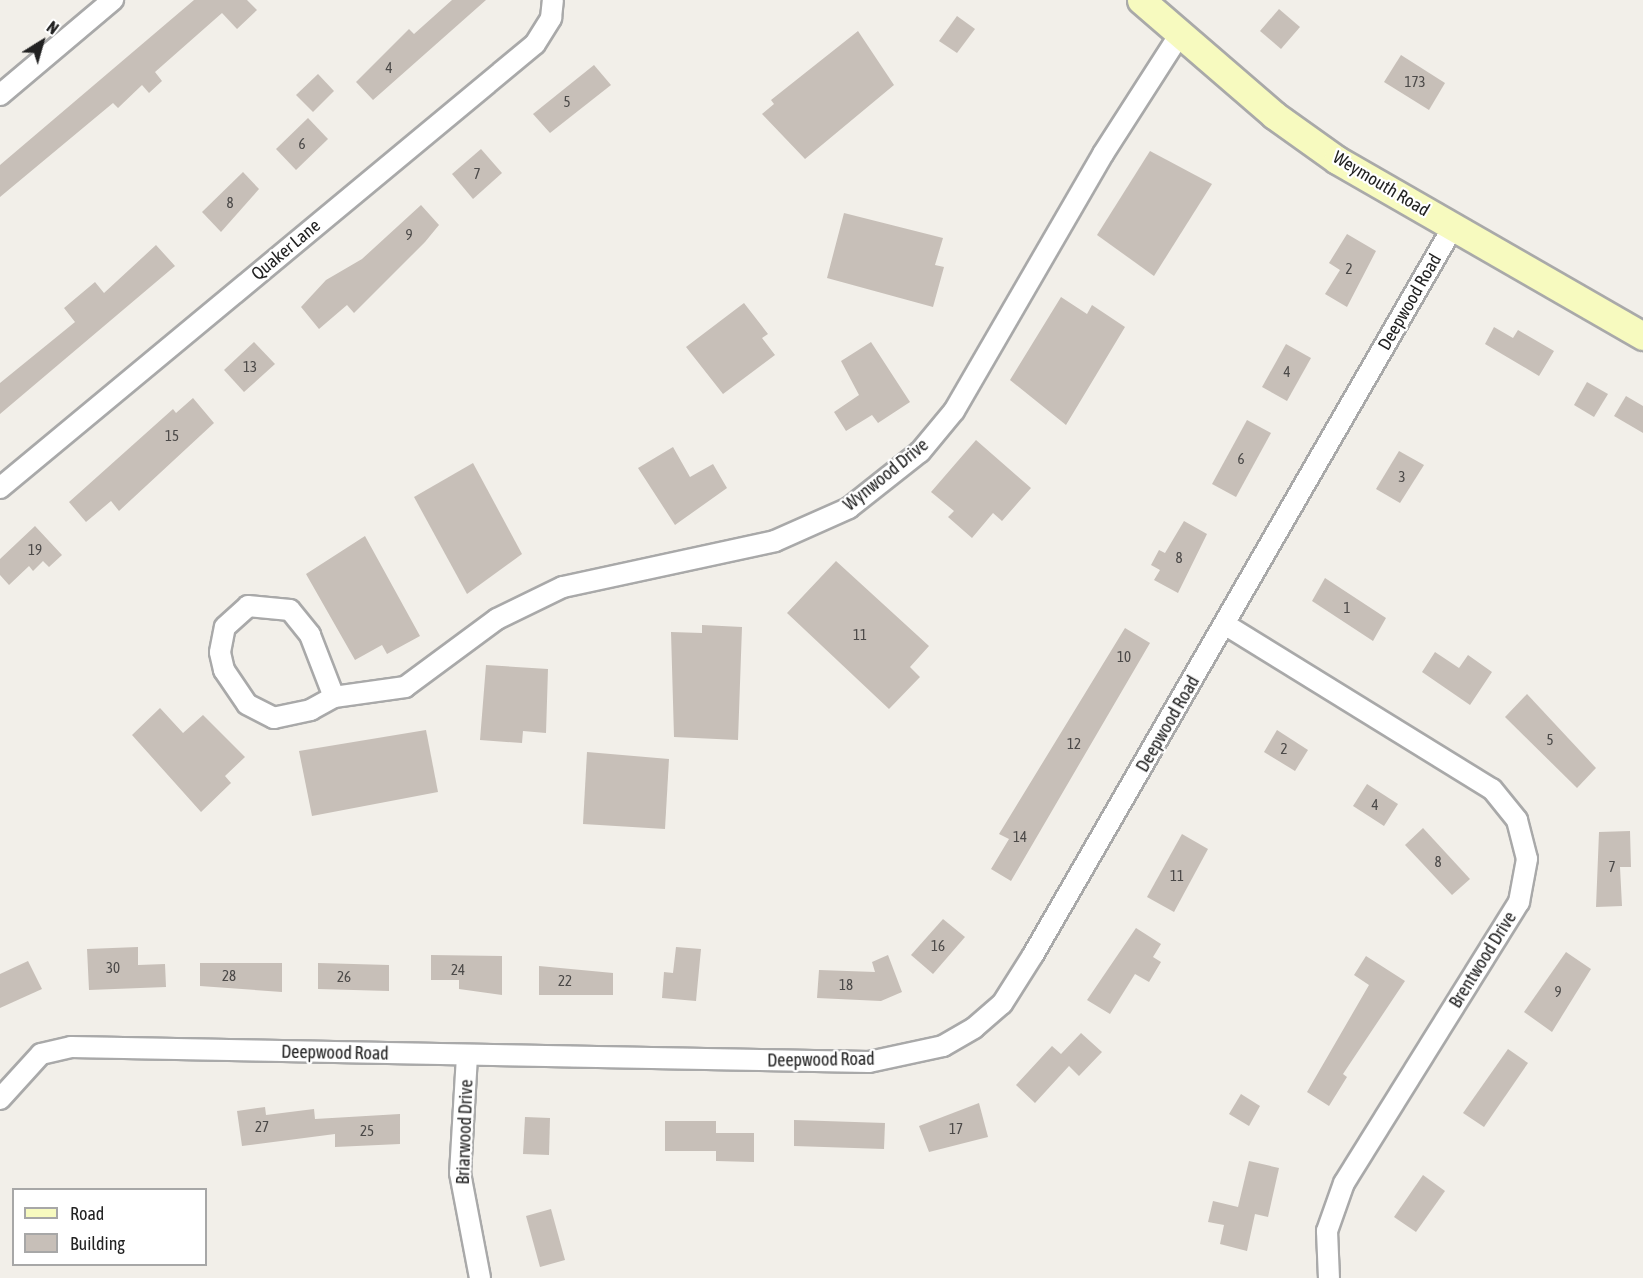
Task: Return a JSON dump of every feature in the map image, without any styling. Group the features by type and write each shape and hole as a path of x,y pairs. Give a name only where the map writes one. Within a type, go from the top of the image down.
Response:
{"street":[{"path":"0,94 113,0"},
{"name":"Quaker Lane","path":"0,488 535,44 551,18 553,0"},
{"name":"Weymouth Road","path":"1141,0 1337,160 1643,336"},
{"name":"Wynwood Drive","path":"334,697 310,635 290,610 248,606 225,627 220,652 224,670 247,705 274,718 311,710 334,697 405,687 497,619 563,587 774,541 849,508 920,452 954,411 1103,154 1180,34"},
{"name":"Deepwood Road","path":"0,1099 41,1054 71,1047 869,1062 943,1046 1002,1004 1226,625 1453,228"},
{"name":"Brentwood Drive","path":"1226,625 1492,789 1517,820 1527,859 1519,902 1344,1183 1327,1231 1329,1278"},
{"name":"Briarwood Drive","path":"467,1056 460,1173 480,1278"}],"building":[{"path":"194,0 247,0 257,10 237,29 222,13 155,72 162,81 149,93 142,85 118,108 113,103 0,197 0,165"},
{"path":"452,0 486,0 373,100 356,82 409,29 414,34"},
{"path":"1279,9 1300,27 1281,49 1260,31"},
{"path":"957,16 975,29 957,53 939,41"},
{"path":"858,31 894,85 805,159 762,114 774,104 771,100"},
{"path":"1401,55 1445,83 1429,110 1384,82"},
{"path":"594,65 611,85 550,133 533,114"},
{"path":"318,74 334,91 313,112 296,95"},
{"path":"308,118 328,139 296,170 276,149"},
{"path":"481,149 502,173 473,199 452,174"},
{"path":"1150,151 1212,184 1154,276 1097,235"},
{"path":"243,172 259,189 221,232 202,212"},
{"path":"421,205 439,225 354,313 347,305 319,329 301,307 326,280 362,259"},
{"path":"844,213 943,238 935,265 944,267 933,307 827,278"},
{"path":"1347,234 1376,251 1347,307 1325,294 1340,270 1329,263"},
{"path":"156,245 175,266 0,414 0,383 75,322 64,308 95,282 104,293"},
{"path":"1061,297 1087,314 1092,305 1125,327 1066,425 1010,380"},
{"path":"744,303 768,334 762,338 775,355 723,394 686,347"},
{"path":"1494,327 1513,338 1518,330 1554,351 1539,376 1485,344"},
{"path":"254,342 275,364 244,392 224,370"},
{"path":"871,342 910,402 878,423 872,415 846,431 834,412 859,395 841,361"},
{"path":"1286,344 1311,358 1287,401 1262,387"},
{"path":"1587,382 1608,394 1594,417 1574,405"},
{"path":"1626,396 1643,406 1643,433 1614,416"},
{"path":"193,398 214,423 119,511 111,501 86,522 69,502 173,409 176,413"},
{"path":"1247,420 1271,433 1236,497 1212,484"},
{"path":"976,440 1031,488 1002,521 993,513 972,538 948,517 954,511 931,492"},
{"path":"673,447 690,477 713,464 727,488 675,525 638,468"},
{"path":"1399,451 1424,465 1400,503 1376,489"},
{"path":"473,463 522,554 467,594 414,497"},
{"path":"1184,521 1207,534 1178,593 1154,580 1160,570 1151,565 1159,550 1165,553"},
{"path":"35,526 62,555 49,567 43,561 33,571 29,566 9,585 0,575 0,559"},
{"path":"365,536 420,636 387,654 382,645 355,660 306,574"},
{"path":"836,561 929,646 910,667 920,677 889,709 787,613"},
{"path":"1325,578 1386,618 1373,641 1312,601"},
{"path":"702,625 742,627 738,740 674,737 671,632 702,633"},
{"path":"1125,628 1150,643 1011,881 991,869 1009,839 999,834"},
{"path":"1435,652 1459,668 1468,655 1492,672 1470,705 1422,672"},
{"path":"486,665 548,669 546,733 523,731 522,743 480,740"},
{"path":"1527,694 1596,768 1577,788 1505,717"},
{"path":"160,708 183,733 203,715 245,757 225,776 231,783 201,812 132,735"},
{"path":"426,730 438,792 312,816 299,751"},
{"path":"1277,730 1308,750 1295,771 1264,752"},
{"path":"587,752 669,759 665,829 583,824"},
{"path":"1367,784 1398,804 1384,826 1353,806"},
{"path":"1423,828 1470,879 1452,895 1405,845"},
{"path":"1630,831 1631,867 1620,867 1622,906 1596,907 1599,832"},
{"path":"1182,834 1208,849 1174,912 1147,897"},
{"path":"943,919 965,937 933,974 911,955"},
{"path":"1136,928 1161,944 1153,957 1161,962 1149,982 1135,974 1110,1014 1087,1000"},
{"path":"138,947 138,965 165,964 166,987 89,990 87,949"},
{"path":"676,947 701,949 696,1001 662,998 664,972 673,973"},
{"path":"1566,952 1591,969 1552,1032 1524,1012"},
{"path":"431,955 502,956 502,995 459,989 459,980 431,980"},
{"path":"888,955 902,992 881,1001 817,998 819,970 875,972 872,962"},
{"path":"1366,956 1405,981 1343,1074 1347,1077 1329,1106 1307,1092 1369,985 1354,975"},
{"path":"28,961 42,989 0,1008 0,974"},
{"path":"200,963 282,963 282,992 200,986"},
{"path":"318,963 389,965 389,991 318,989"},
{"path":"539,966 613,973 613,995 539,995"},
{"path":"1081,1033 1102,1052 1079,1076 1069,1066 1035,1103 1016,1085 1052,1046 1061,1054"},
{"path":"1508,1049 1528,1063 1484,1127 1463,1113"},
{"path":"1241,1094 1260,1106 1249,1126 1229,1114"},
{"path":"979,1103 988,1137 929,1152 919,1126"},
{"path":"265,1107 266,1115 314,1109 315,1119 400,1114 400,1144 335,1147 335,1134 242,1146 237,1111"},
{"path":"525,1117 550,1118 549,1155 523,1154"},
{"path":"794,1120 885,1123 884,1149 794,1146"},
{"path":"665,1121 716,1121 716,1133 754,1133 754,1162 716,1161 716,1151 665,1151"},
{"path":"1249,1161 1279,1168 1268,1217 1255,1214 1247,1251 1220,1244 1224,1225 1208,1222 1213,1201 1238,1207"},
{"path":"1423,1175 1445,1191 1416,1232 1394,1217"},
{"path":"551,1209 565,1260 540,1267 526,1216"}]}
